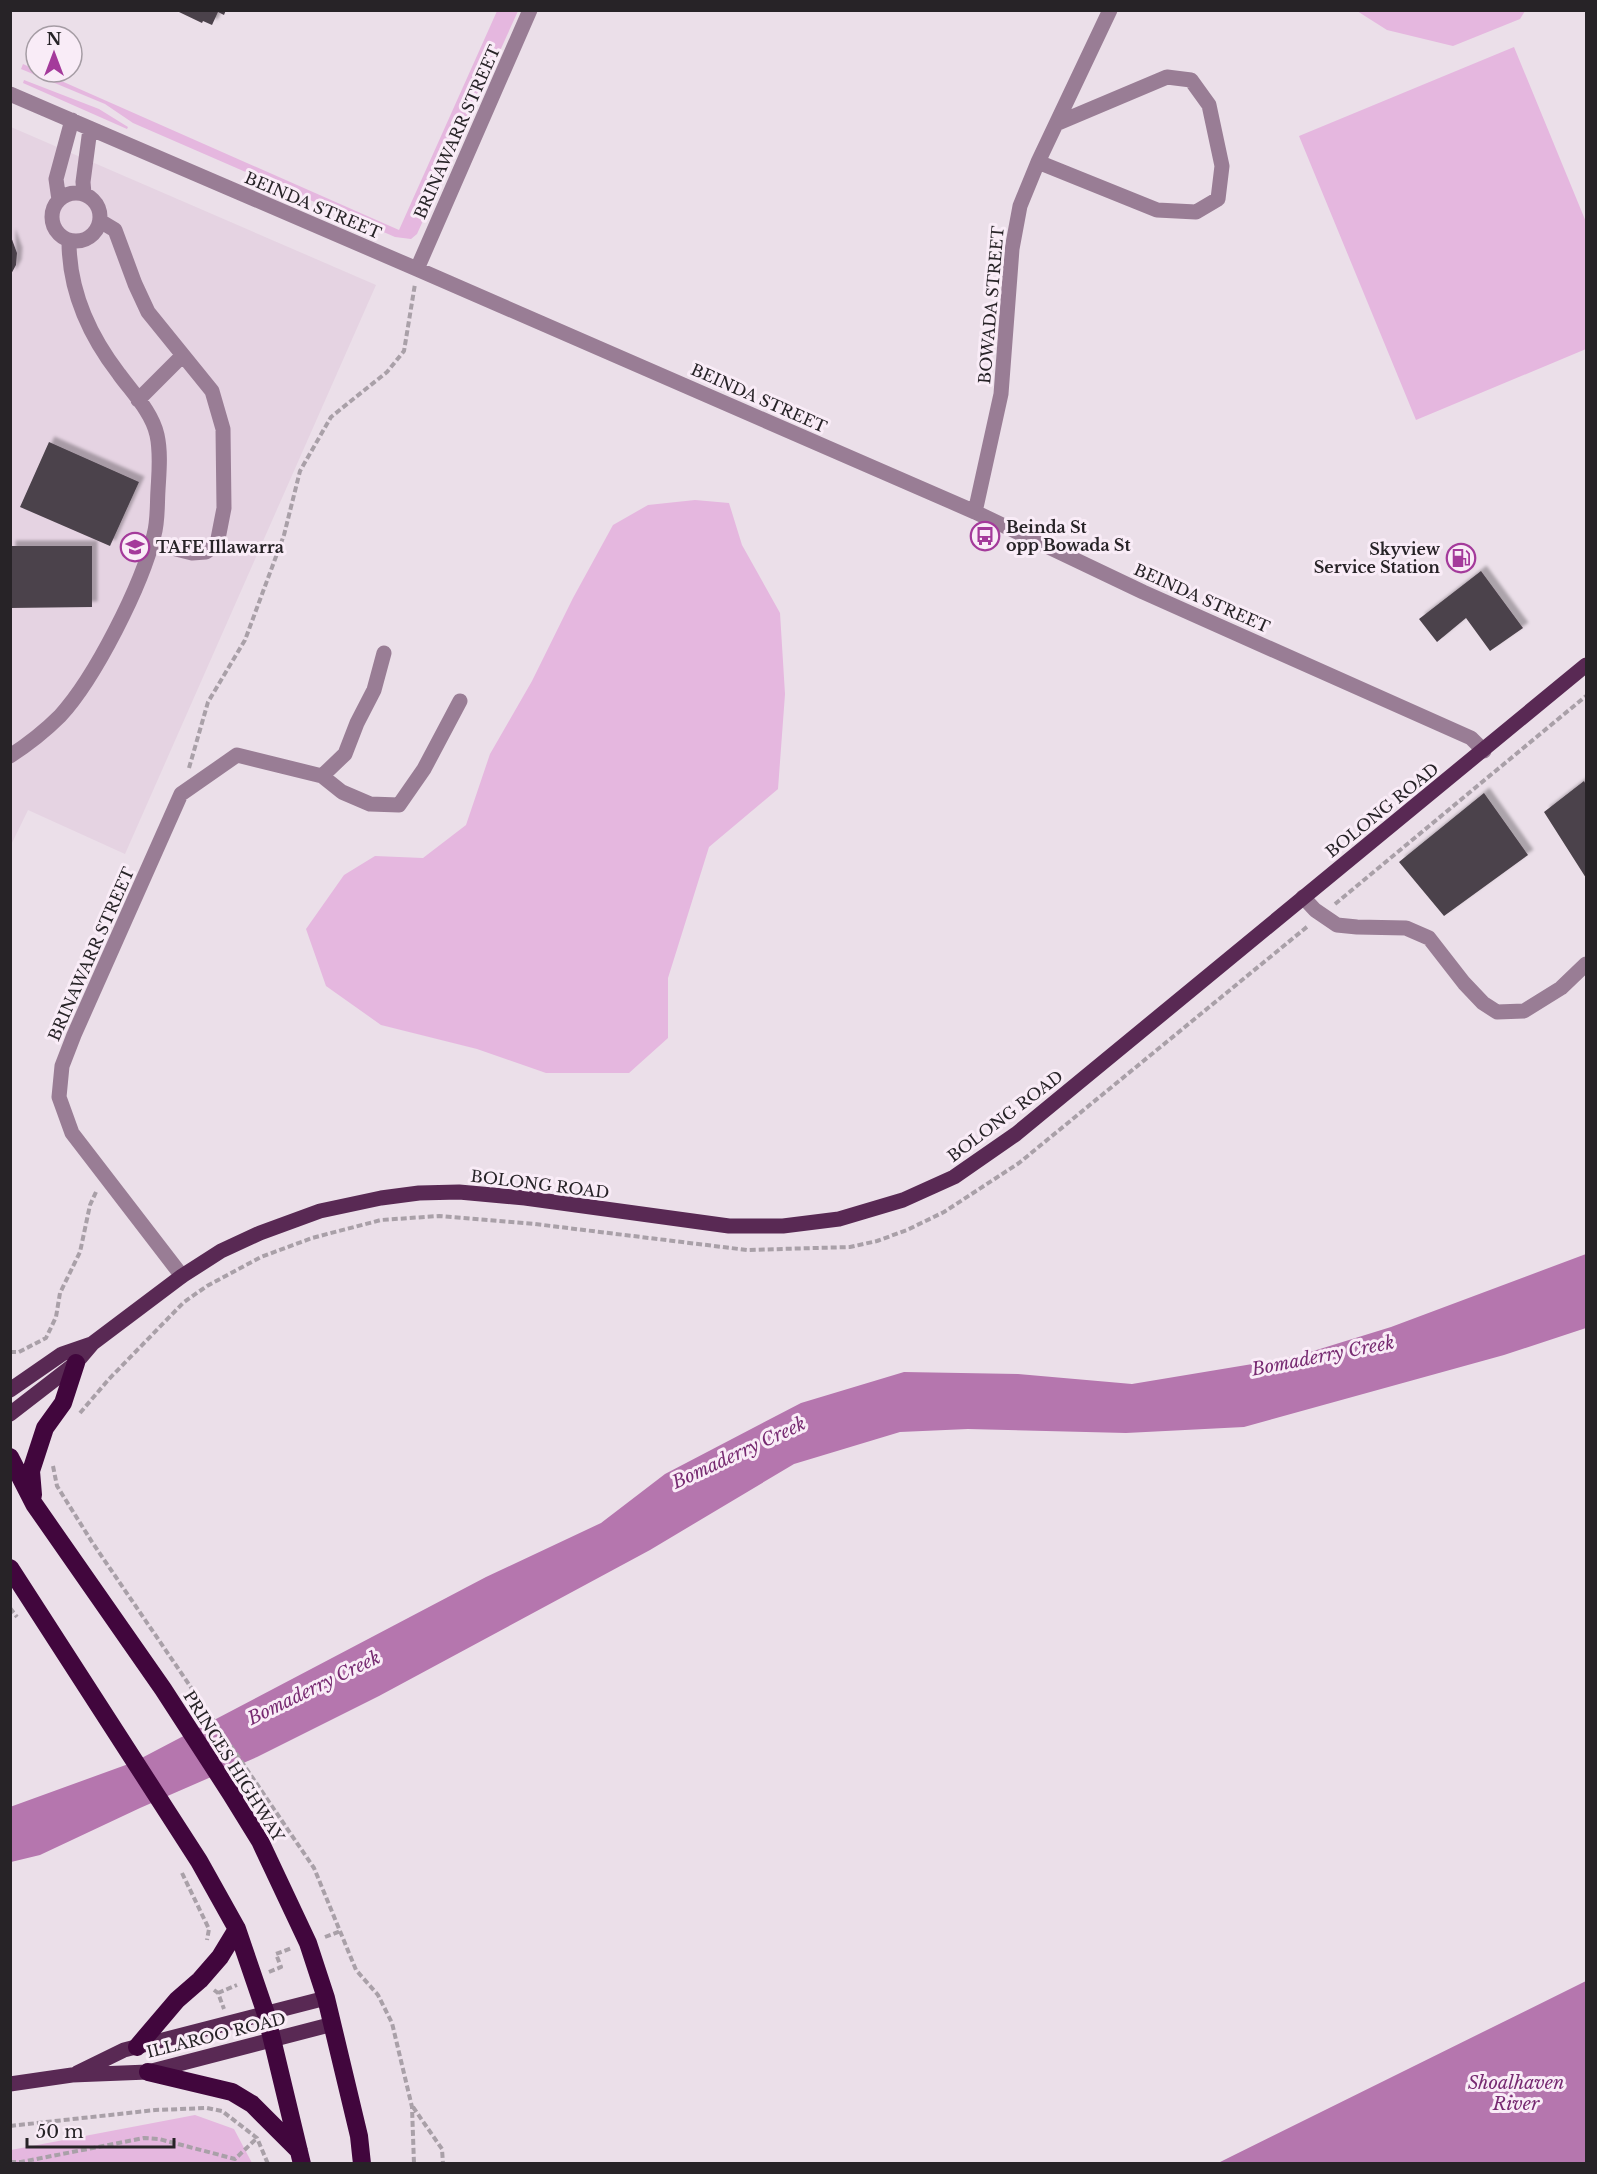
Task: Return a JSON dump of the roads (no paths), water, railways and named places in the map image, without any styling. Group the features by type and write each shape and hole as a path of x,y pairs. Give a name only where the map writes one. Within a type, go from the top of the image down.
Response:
{"highway":[{"path":"34,1504 31,1471 45,1428 63,1403 76,1363"},
{"name":"PRINCES HIGHWAY","path":"10,1457 34,1504 163,1689 260,1841 308,1943 326,1998 359,2136 362,2163"},
{"path":"10,1568 199,1861 237,1929 266,2014 301,2157"},
{"path":"137,2046 177,2000 200,1980 220,1956 237,1929"},
{"path":"148,2072 232,2092 252,2104 301,2157"}],"main road":[{"name":"BOLONG ROAD","path":"10,1414 76,1363 93,1343 182,1276 221,1251 260,1233 321,1211 381,1198 419,1193 459,1192 525,1198 729,1226 783,1226 839,1219 870,1211 903,1200 954,1177 1016,1134 1587,665"},
{"name":"BOLONG ROAD","path":"10,1390 62,1354 93,1343"},
{"name":"ILLAROO ROAD","path":"72,2075 137,2046 326,1998"},
{"name":"ILLAROO ROAD","path":"10,2084 72,2075 148,2072 333,2024"}],"street":[{"name":"BRINAWARR STREET","path":"417,269 530,10"},
{"name":"BOWADA STREET","path":"975,512 1001,394 1012,249 1020,207 1038,162 1110,10"},
{"path":"1038,162 1157,210 1196,212 1218,199 1222,166 1209,105 1191,80 1167,77 1058,123"},
{"name":"BEINDA STREET","path":"10,94 975,512 1143,592 1471,738 1484,751"},
{"path":"59,200 56,179 72,120"},
{"path":"84,194 83,182 90,129"},
{"path":"71,194 84,194 97,205 100,220 98,229 93,235 85,240 69,240 55,230 52,223 54,206 59,200 71,194"},
{"path":"100,220 115,230 148,312 212,391 223,429 224,508 217,544 206,552 192,553 152,543"},
{"path":"10,756 60,715 92,672 146,564 155,533 160,465 157,435 148,413 104,355 83,316 69,263 69,240"},
{"path":"138,400 182,356"},
{"path":"384,653 374,690 357,723 345,754 322,776 342,792 370,804 399,805 424,769 460,701"},
{"name":"BRINAWARR STREET","path":"182,1276 72,1133 59,1097 62,1066 181,794 237,755 322,776"},
{"path":"1303,897 1322,915 1337,925 1406,928 1429,938 1464,983 1483,1003 1497,1012 1524,1011 1561,988 1587,964"}],"water":[{"name":"Bomaderry Creek","path":"1586,1254 1586,1328 1504,1355 1244,1427 1126,1433 968,1429 900,1432 794,1464 650,1550 379,1696 257,1757 40,1855 11,1862 10,1807 134,1762 486,1577 601,1523 665,1474 801,1403 904,1372 1018,1374 1132,1384 1294,1357 1391,1327"},
{"name":"Shoalhaven River","path":"1586,1981 1586,2163 1218,2163"}],"place":[{"name":"Beinda St opp Bowada St","path":"985,536"},
{"name":"TAFE Illawarra","path":"135,547"},
{"name":"Skyview Service Station","path":"1461,558"}]}
